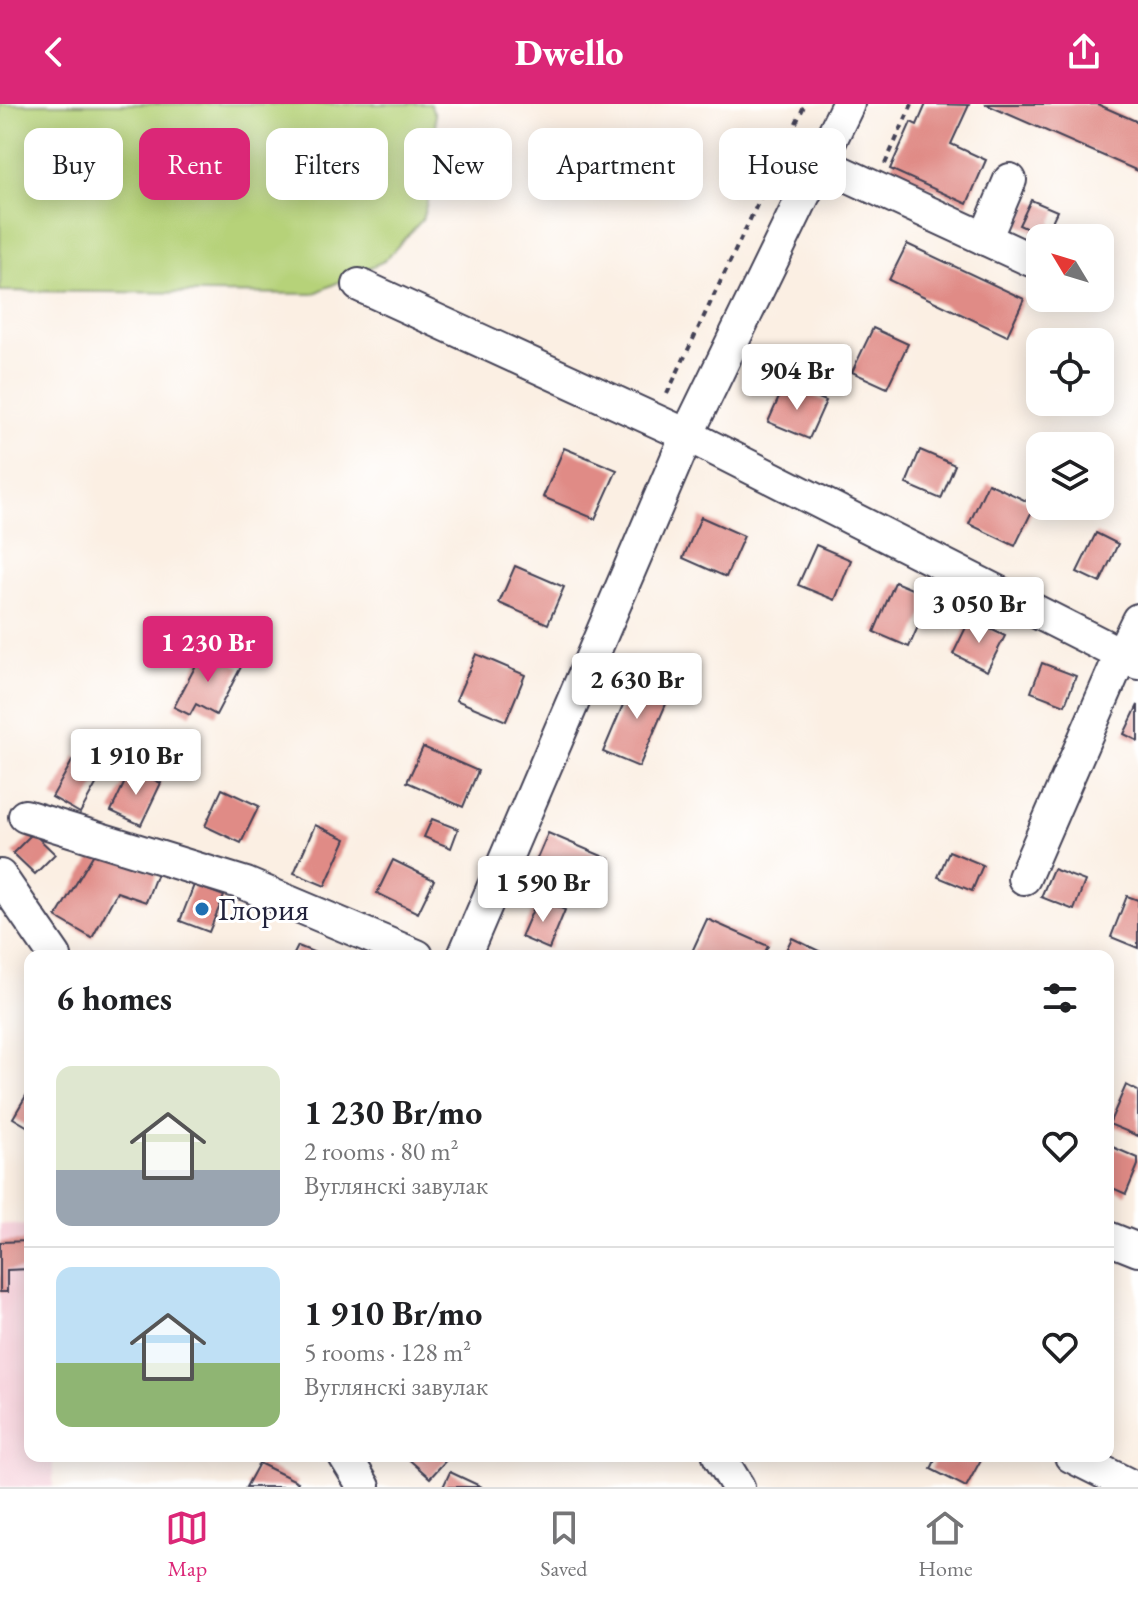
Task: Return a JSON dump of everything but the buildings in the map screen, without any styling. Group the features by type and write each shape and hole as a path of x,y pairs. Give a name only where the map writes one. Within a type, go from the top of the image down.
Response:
{"street":[{"path":"837,128 848,104"},
{"path":"846,174 1026,258"},
{"path":"985,239 1010,180"},
{"path":"467,950 687,435 803,200"},
{"path":"359,285 687,435 1129,659"},
{"path":"1024,878 1129,659 1138,620"},
{"path":"25,816 246,884 403,950"},
{"path":"0,876 51,950"},
{"path":"349,1462 364,1487"},
{"path":"723,1462 738,1487"},
{"path":"1083,1462 1133,1487"}],"path":[{"path":"654,420 805,104"},
{"path":"874,187 912,104"}],"shaded area":[{"path":"0,1224 24,1226 24,1462 53,1462 53,1487 0,1487"}],"green space":[{"path":"0,104 430,104 435,114 436,128 404,128 404,200 428,200 422,220 384,261 313,294 0,291"}],"place":[{"name":"Глория","path":"202,909"}]}
